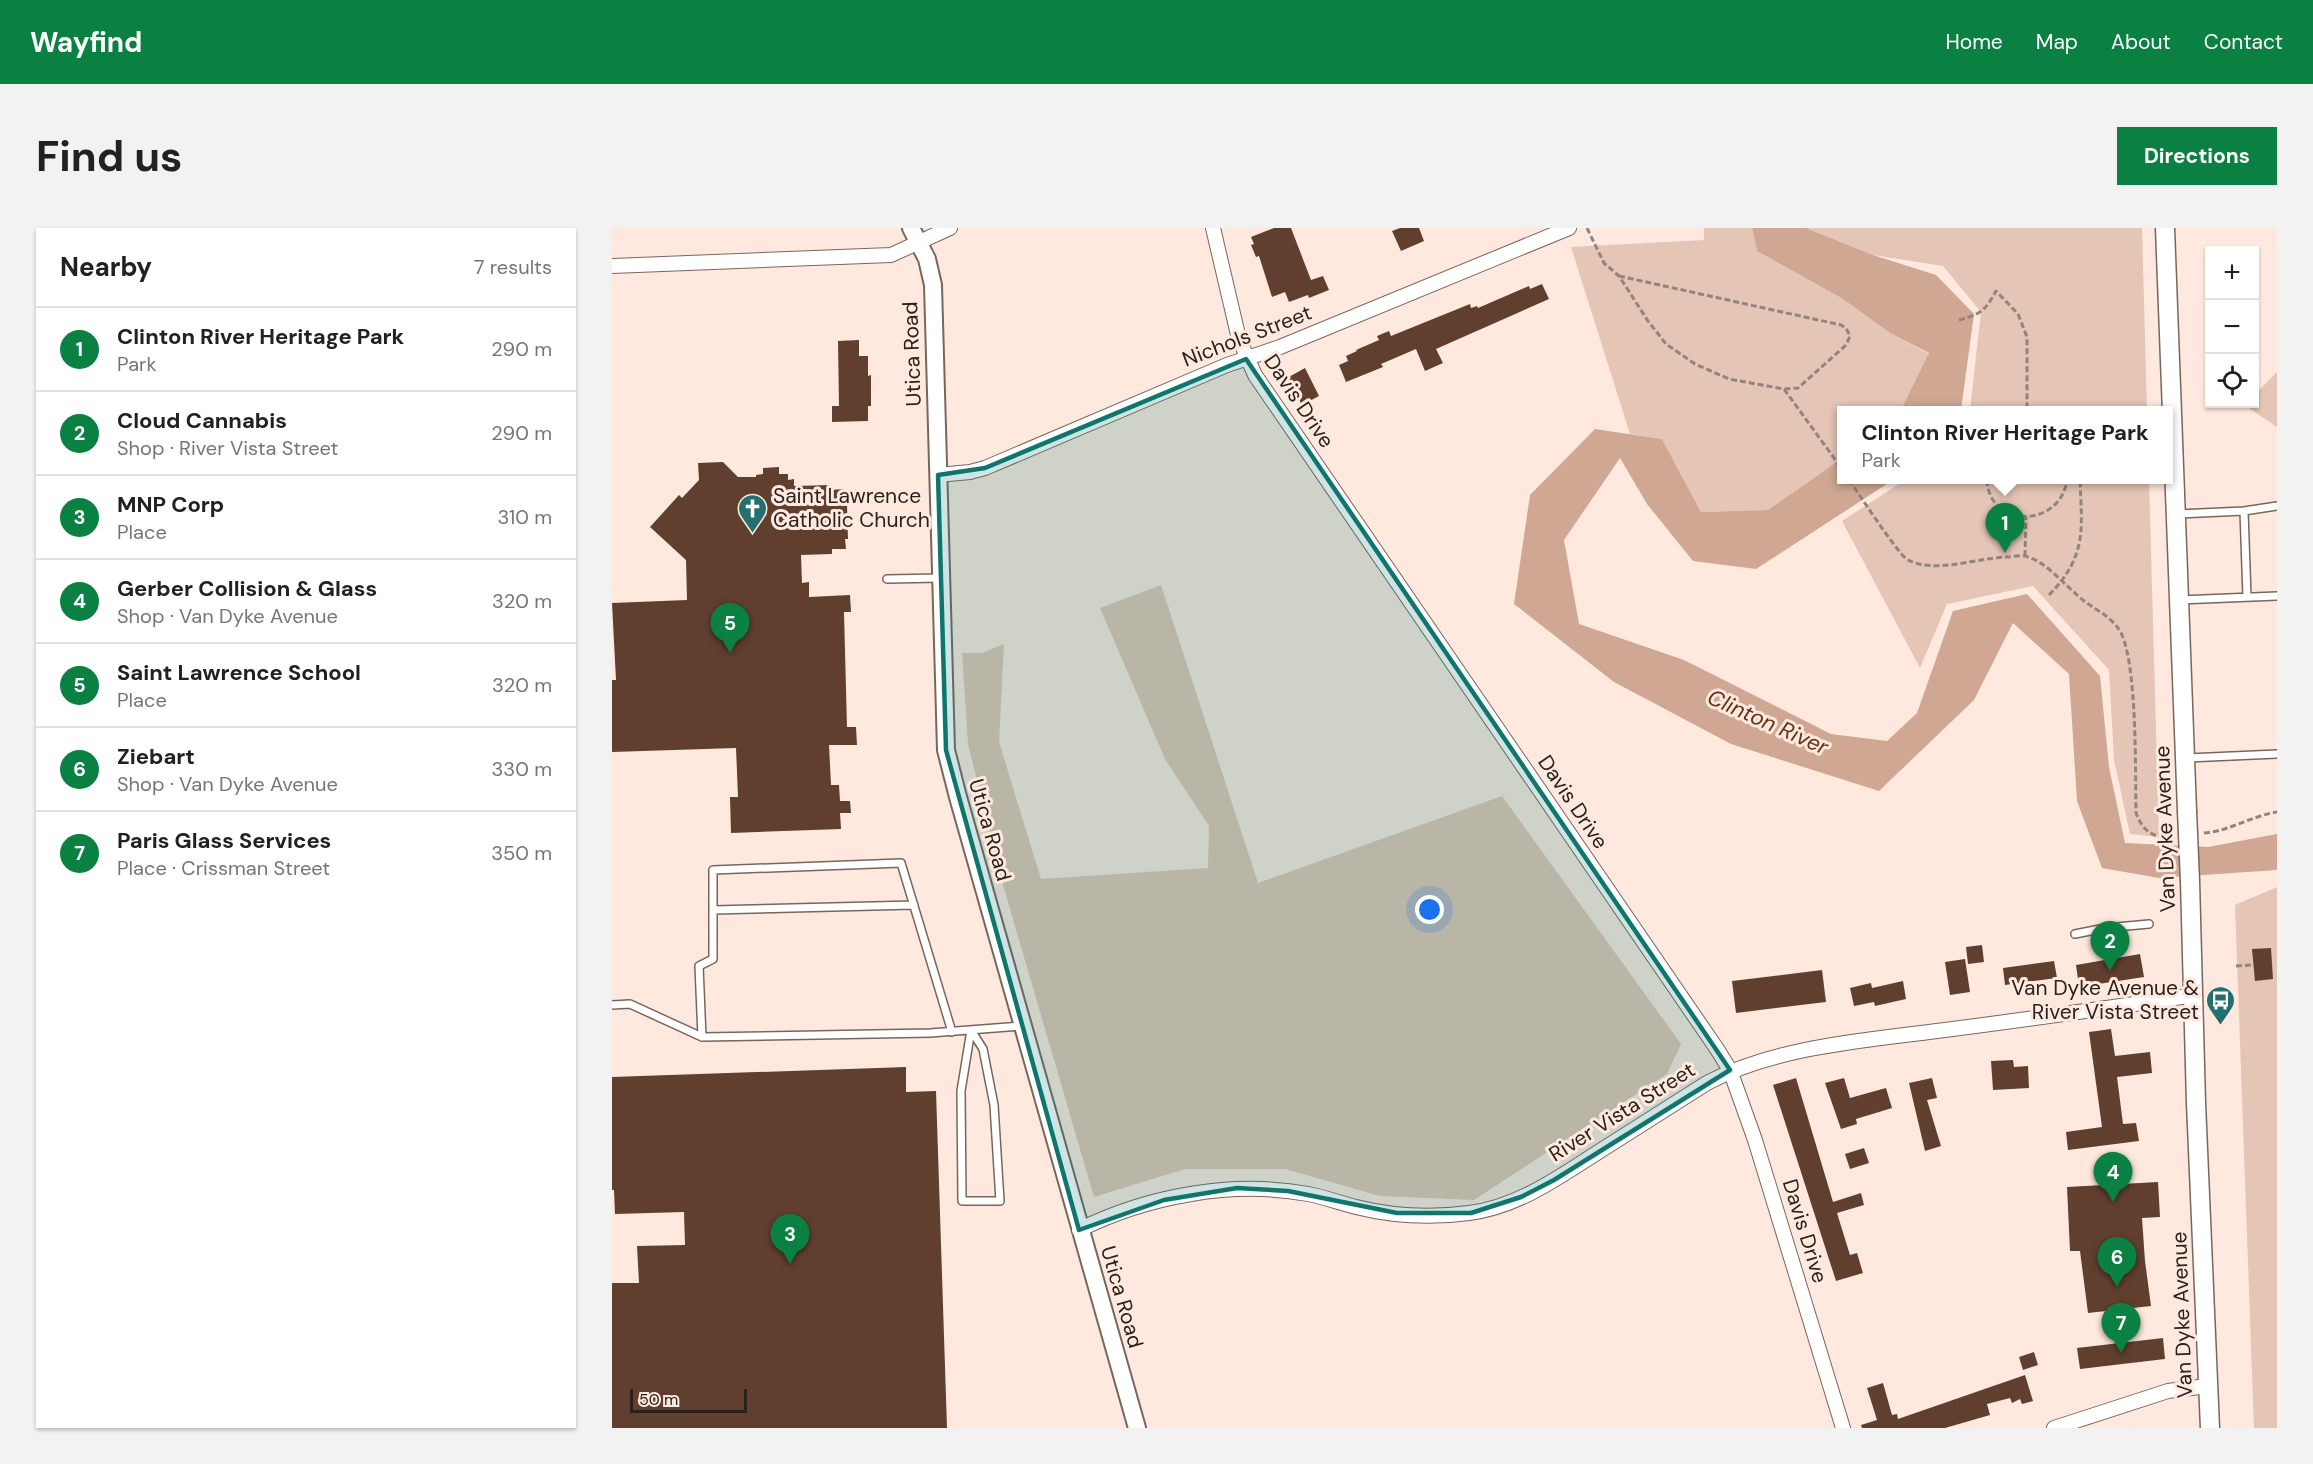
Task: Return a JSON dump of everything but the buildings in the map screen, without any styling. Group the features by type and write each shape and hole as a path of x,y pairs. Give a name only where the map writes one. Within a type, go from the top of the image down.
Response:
{"main road":[{"name":"Van Dyke Avenue","path":"2165,228 2172,406"},
{"name":"Van Dyke Avenue","path":"2173,436 2195,995 2196,1103 2210,1428"}],"street":[{"path":"612,266 885,255 897,253 916,235 950,228"},
{"name":"Davis Drive","path":"1213,228 1239,339 1255,375 1717,1048 1730,1071 1755,1140 1843,1428"},
{"name":"Nichols Street","path":"938,475 985,468 1569,228"},
{"name":"Utica Road","path":"916,235 927,259 933,285 946,750 1079,1230 1137,1428"},
{"name":"River Vista Street","path":"1079,1230 1100,1219 1164,1200 1212,1190 1237,1188 1266,1188 1310,1194 1359,1208 1424,1216 1471,1213 1493,1208 1521,1197 1554,1180 1707,1083 1730,1071 1773,1058 1844,1044 2195,995"},
{"path":"2054,1428 2168,1391 2207,1386"}],"lane":[{"path":"2176,514 2244,511 2277,506"},
{"path":"2244,511 2247,597"},
{"path":"887,579 941,578"},
{"path":"2179,600 2277,596"},
{"path":"2185,758 2277,754"},
{"path":"702,1037 699,966 713,959 713,870 901,863 952,1032"},
{"path":"713,910 914,905"},
{"path":"2075,934 2105,927 2149,924"},
{"path":"612,1005 630,1004 702,1037 952,1032 1022,1026"},
{"path":"970,1030 983,1049 994,1105 1000,1201 962,1202 962,1091 970,1030"}],"path":[{"path":"1587,228 1604,263 1619,276 1666,344 1695,364 1729,379 1784,389 1798,388 1846,345 1850,336 1846,328 1619,276"},
{"path":"1959,320 1976,315 1987,308 1996,291 2018,314 2027,337 2027,406"},
{"path":"1784,389 1837,462"},
{"path":"1852,484 1905,559 1923,566 1943,566 1996,557 2025,556 2044,566 2085,603 2106,615 2120,629 2127,651 2134,705 2136,813 2141,826 2152,835 2163,838 2174,837"},
{"path":"1988,484 1992,498 2001,508 2013,515 2026,517 2050,510 2060,500 2067,484"},
{"path":"2049,595 2062,582 2076,559 2082,535 2080,484"},
{"path":"2025,556 2026,517"},
{"path":"2195,834 2217,832 2258,815 2277,812"},
{"path":"2236,966 2252,964"}],"highlighted area":[{"path":"1246,359 1730,1070 1554,1180 1521,1197 1471,1213 1397,1213 1288,1191 1237,1188 1164,1200 1079,1230 946,750 938,475 985,468"}],"shaded area":[{"path":"1704,228 1752,228 1757,251 1843,299 1890,333 1929,354 1905,406 1837,406 1837,462 1768,510 1701,512 1662,439 1630,434 1571,247 1704,240"},
{"path":"1806,228 2142,228 2147,406 1970,406 1981,312 1943,266 1873,255"},
{"path":"2277,372 2277,427 2249,408 2259,408 2259,390"},
{"path":"1899,484 2149,484 2159,837 2130,834 2114,760 2109,670 2033,586 1947,604 1920,668 1842,521"},
{"path":"1161,585 1258,883 1502,796 1681,1044 1667,1074 1474,1200 1380,1196 1285,1169 1185,1169 1094,1197 1003,885 968,744 962,653 982,653 1004,644 999,742 1041,879 1208,868 1209,826 1165,759 1100,608"},
{"path":"2277,887 2277,1428 2254,1428 2235,905"}],"water":[{"path":"1752,228 1806,228 1873,255 1936,275 1974,314 1962,406 1903,406 1929,353 1890,333 1843,299 1757,251"},
{"name":"Clinton River","path":"1595,429 1662,439 1701,512 1768,510 1837,462 1837,484 1887,484 1756,569 1693,561 1647,504 1620,458 1564,540 1579,624 1684,660 1831,734 1887,741 1917,713 1953,611 2027,594 2100,676 2109,767 2125,843 2208,847 2277,834 2277,870 2159,878 2102,868 2077,801 2069,674 2013,623 1974,700 1879,791 1731,744 1614,682 1514,604 1530,495"}],"place":[{"name":"Saint Lawrence Catholic Church","path":"752,534"},
{"name":"Clinton River Heritage Park","path":"2005,553"},
{"name":"Saint Lawrence School","path":"730,653"},
{"name":"Cloud Cannabis","path":"2110,971"},
{"name":"Van Dyke Avenue & River Vista Street","path":"2220,1026"},
{"name":"Gerber Collision & Glass","path":"2113,1202"},
{"name":"MNP Corp","path":"790,1264"},
{"name":"Ziebart","path":"2117,1287"},
{"name":"Paris Glass Services","path":"2121,1353"}]}
